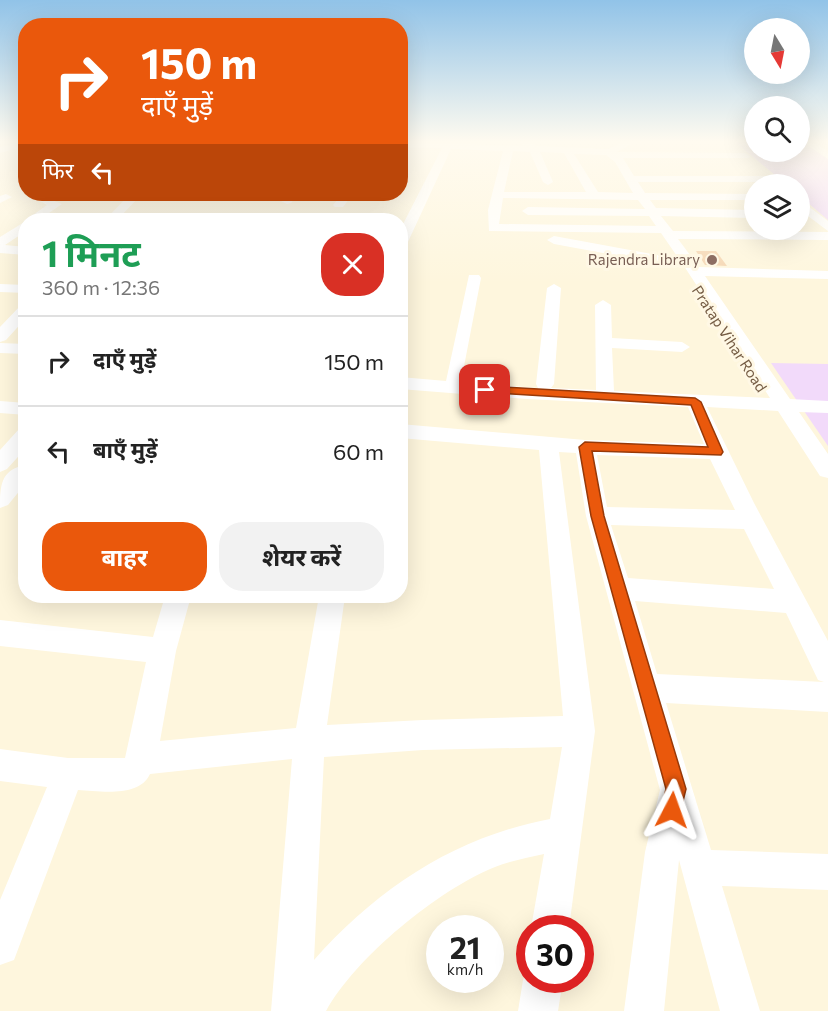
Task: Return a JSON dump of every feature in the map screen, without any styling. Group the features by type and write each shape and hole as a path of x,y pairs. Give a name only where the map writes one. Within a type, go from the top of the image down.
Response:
{"street":[{"path":"406,213 419,189"},
{"path":"408,226 424,189"},
{"path":"499,189 497,195 505,210"},
{"path":"587,189 594,196"},
{"name":"Pratap Vihar Road","path":"633,189 694,272 720,317"},
{"name":"Pratap Vihar Road","path":"634,189 638,196"},
{"path":"497,195 744,197"},
{"path":"42,213 56,204 46,201"},
{"path":"118,213 129,201"},
{"path":"339,205 342,201"},
{"path":"505,210 744,214"},
{"path":"505,210 492,226 496,229 679,263"},
{"path":"810,216 828,227"},
{"path":"496,229 828,236"},
{"path":"610,230 624,253"},
{"path":"0,243 18,231"},
{"name":"Pratap Vihar Road","path":"663,232 679,263 720,317 776,401 828,489"},
{"path":"0,249 18,250"},
{"path":"694,272 828,275"},
{"path":"454,379 474,278"},
{"path":"0,288 18,289"},
{"path":"545,384 554,288"},
{"path":"603,305 605,390"},
{"path":"1,349 18,321"},
{"path":"604,342 682,347"},
{"path":"1,349 18,349"},
{"path":"1,349 18,356"},
{"path":"408,375 776,401 828,407"},
{"path":"408,384 695,402 776,401"},
{"name":"Pratap Vihar Road","path":"776,401 821,449 828,470"},
{"path":"695,402 750,520 795,602 828,670"},
{"path":"0,407 18,408"},
{"path":"408,431 585,447 717,452"},
{"path":"0,464 18,443"},
{"path":"548,443 580,731 552,915"},
{"path":"585,447 597,516 740,1011"},
{"path":"0,499 18,475"},
{"path":"597,516 750,520"},
{"path":"618,589 795,602"},
{"path":"0,765 68,774 124,775 136,769 141,759 162,651 176,603"},
{"path":"291,1011 309,742 331,603"},
{"path":"0,633 162,651"},
{"path":"647,688 828,697"},
{"path":"141,759 309,742 423,735 580,731"},
{"path":"0,946 68,774"},
{"path":"644,1011 662,852 676,789"},
{"path":"304,1011 327,973 375,925 446,874 482,855 520,843 565,833"},
{"path":"699,867 828,872"},
{"path":"538,1011 541,993"}],"shaded area":[{"path":"810,189 828,189 828,220 810,205"},
{"path":"771,363 828,364 828,446"}],"building":[{"name":"Rajendra Library","path":"696,251 716,251 727,266 705,265"}],"place":[{"name":"Rajendra Library","path":"712,260"}],"route":[{"path":"485,390 695,402 717,452 585,447 597,516 676,789 672,810"}]}
